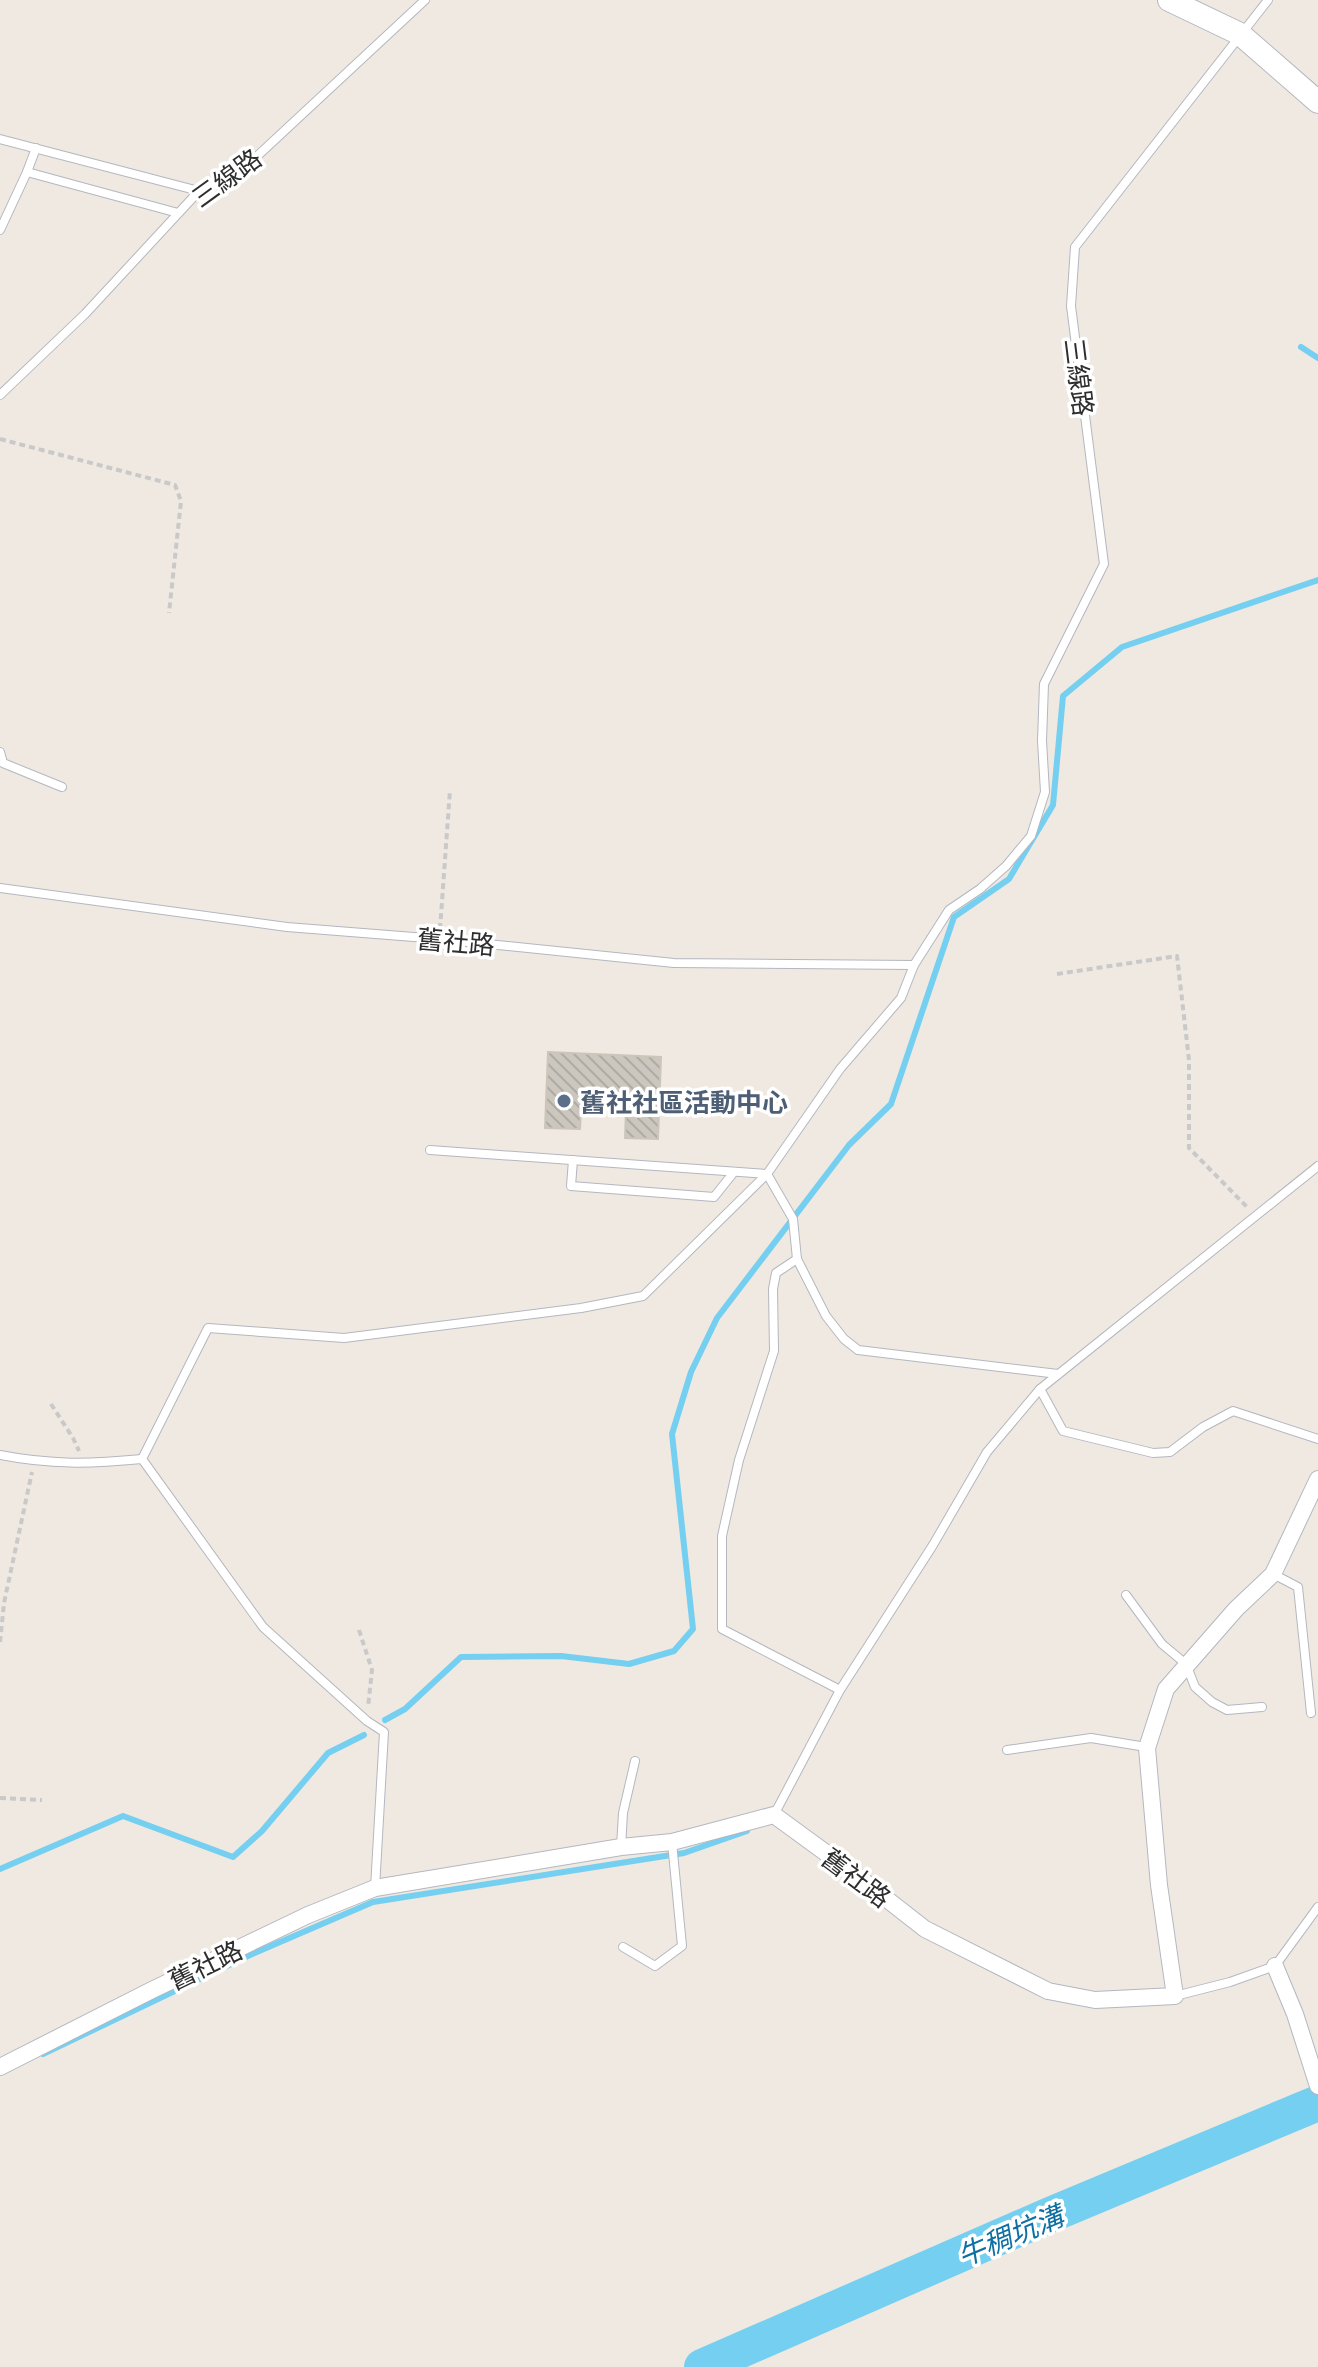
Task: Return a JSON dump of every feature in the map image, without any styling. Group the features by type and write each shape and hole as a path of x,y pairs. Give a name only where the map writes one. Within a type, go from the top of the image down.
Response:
{"street":[{"path":"1169,0 1240,34 1318,102"},
{"path":"1175,1996 1159,1885 1147,1748 1166,1689 1236,1609 1273,1574 1318,1479"},
{"name":"舊社路","path":"0,2067 308,1915 375,1888 621,1847 672,1842 774,1815 925,1929 1048,1991 1095,2000 1175,1996"},
{"path":"1275,1966 1295,2014 1316,2079"}],"lane":[{"name":"三線路","path":"0,395 85,314 199,191 254,159 425,0"},
{"name":"三線路","path":"914,965 949,910 1006,866 1031,836 1045,792 1042,741 1044,684 1104,564 1071,306 1075,247 1268,0"},
{"path":"0,139 199,191"},
{"path":"0,230 36,148"},
{"path":"27,172 178,213"},
{"path":"0,752 3,763 62,787"},
{"name":"舊社路","path":"0,888 287,927 674,963 914,965"},
{"path":"142,1459 208,1328 344,1338 581,1308 643,1296 767,1174 840,1069 901,998 914,965"},
{"path":"430,1150 767,1174"},
{"path":"573,1160 571,1186 714,1197 734,1172"},
{"path":"774,1815 840,1690 933,1545 987,1452 1040,1389 1318,1166"},
{"path":"767,1174 793,1219 797,1259 826,1316 844,1339 858,1350 1058,1374"},
{"path":"797,1259 776,1273 773,1289 774,1351 739,1460 722,1536 722,1629 840,1690"},
{"path":"1040,1389 1063,1431 1153,1453 1170,1452 1203,1427 1233,1411 1318,1439"},
{"path":"0,1455 34,1462 85,1464 142,1459"},
{"path":"142,1459 263,1627 367,1721 384,1732 375,1888"},
{"path":"1273,1574 1298,1587 1311,1713"},
{"path":"1126,1595 1162,1644 1186,1664 1195,1687 1212,1702 1227,1710 1262,1707"},
{"path":"1007,1750 1091,1738 1147,1748"},
{"path":"621,1847 623,1813 635,1761"},
{"path":"623,1947 655,1966 682,1946 672,1842"},
{"path":"1175,1996 1275,1966 1318,1907"}],"path":[{"path":"0,439 175,485 181,501 169,613"},
{"path":"439,939 450,790"},
{"path":"1057,974 1177,956 1189,1060 1189,1148 1256,1216"},
{"path":"51,1404 85,1464"},
{"path":"0,1642 4,1603 34,1462"},
{"path":"359,1630 372,1670 367,1721"},
{"path":"0,1798 42,1800"}],"building":[{"name":"舊社社區活動中心","path":"548,1052 661,1057 658,1139 625,1138 626,1110 581,1109 580,1129 545,1128"}],"waterway":[{"path":"1301,347 1318,358"},
{"path":"385,1720 405,1709 461,1657 561,1656 629,1664 674,1651 693,1629 672,1434 691,1372 717,1318 849,1145 891,1104 954,917 1009,879 1053,805 1063,696 1122,647 1318,580"},
{"path":"0,1869 123,1816 233,1857 262,1831 328,1753 364,1735"},
{"path":"43,2054 250,1955 373,1902 684,1853 747,1831"},
{"name":"牛稠坑溝","path":"702,2367 1050,2215 1318,2103"}],"place":[{"name":"舊社社區活動中心","path":"564,1101"}]}
